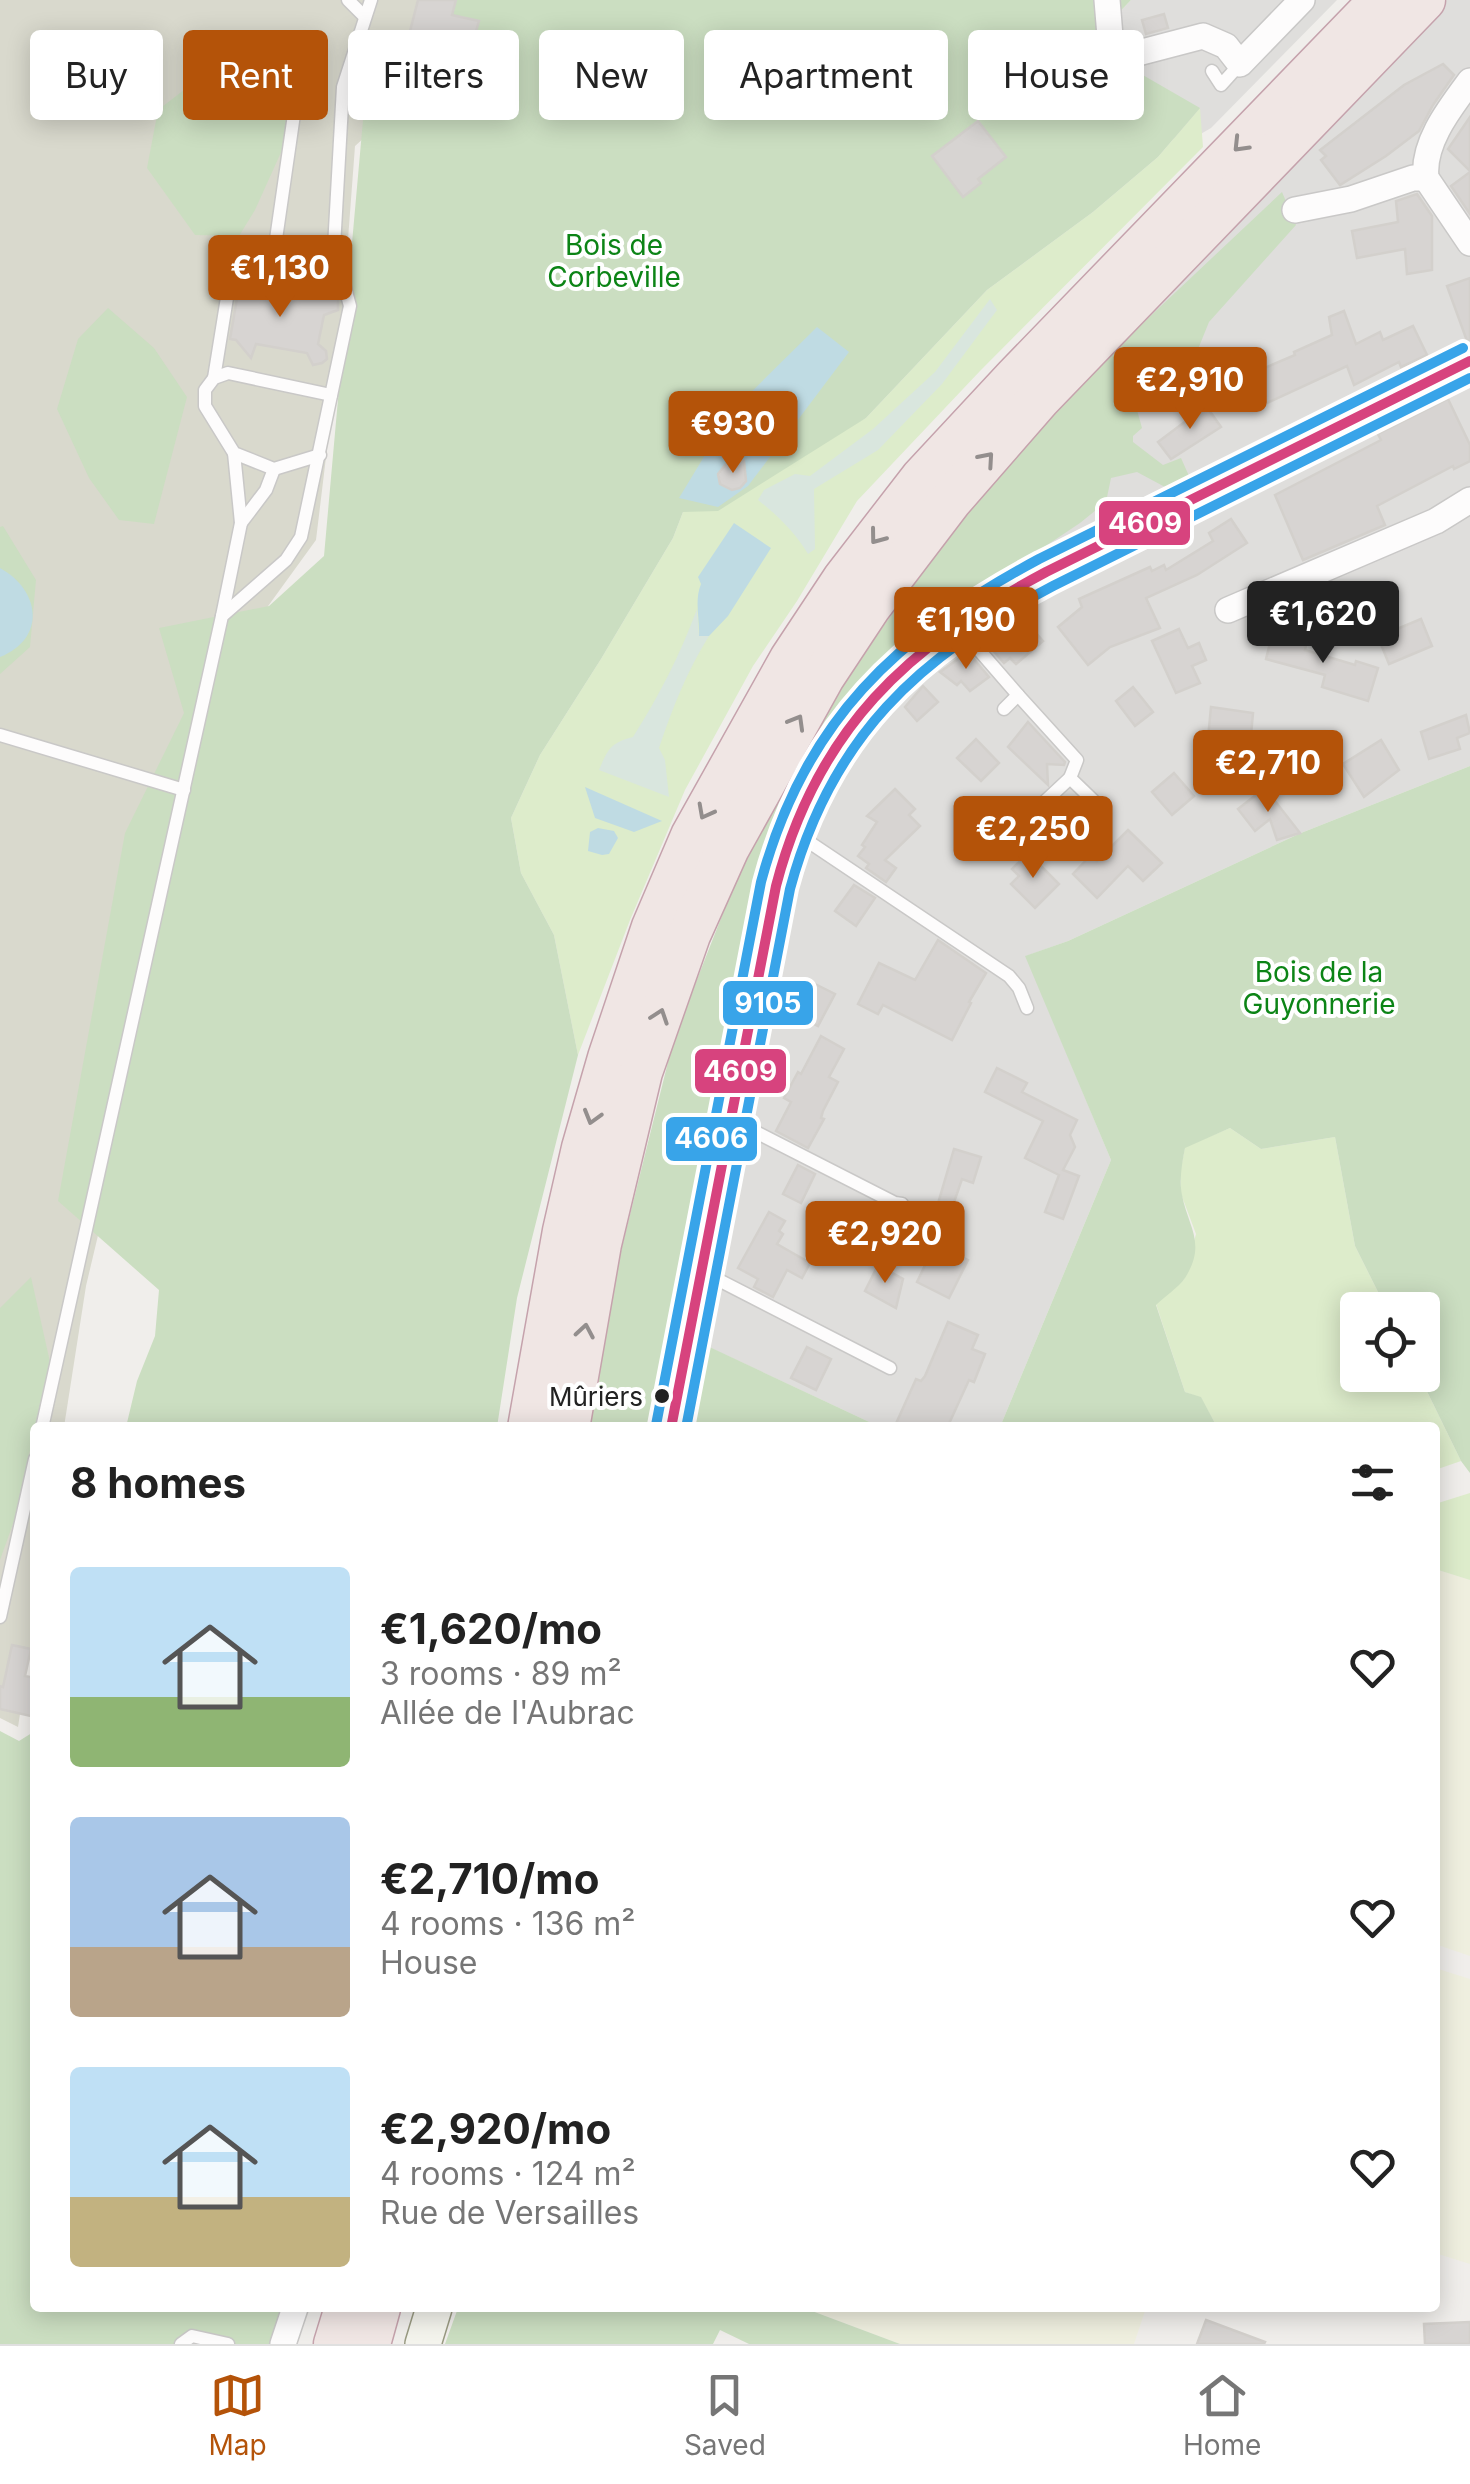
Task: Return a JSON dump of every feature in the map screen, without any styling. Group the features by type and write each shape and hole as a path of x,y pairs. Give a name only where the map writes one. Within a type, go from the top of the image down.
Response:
{"highway":[{"path":"529,1422 583,1148 653,927 692,836 791,659 844,579 922,478 1381,0"},
{"path":"569,1422 600,1244 640,1072 688,935 728,848 823,677 870,606 939,516 1038,398 1424,0"},
{"path":"336,2344 345,2312"},
{"path":"369,2344 378,2312"}],"main road":[{"path":"673,1422 771,904 792,832 813,788 851,728 903,668 958,625 1047,573 1470,361"},
{"path":"423,2344 433,2312"}],"street":[{"path":"1106,0 1111,48 1119,58 1204,36 1226,46 1240,64 1302,0"},
{"path":"1470,81 1426,155 1426,178 1470,243"},
{"path":"1295,210 1351,199 1413,178 1426,178"},
{"path":"1228,610 1436,522 1470,500"},
{"path":"283,2344 294,2312"}],"lane":[{"path":"348,0 366,17"},
{"path":"222,616 286,560 301,537 350,306 334,248 343,87 371,0"},
{"path":"1212,70 1221,86 1240,64"},
{"path":"293,120 276,262 284,272 344,282"},
{"path":"43,1422 241,523 234,453 205,406 205,390 214,378 231,272 276,262"},
{"path":"214,378 228,373 331,395"},
{"path":"234,453 274,468 320,455"},
{"path":"241,523 266,490 274,468"},
{"path":"958,625 1077,760 1070,778 1024,821"},
{"path":"1004,710 1018,695"},
{"path":"0,735 184,790"},
{"path":"1070,778 1100,807"},
{"path":"792,832 1009,976 1020,988 1027,1008"},
{"path":"730,1119 902,1204"},
{"path":"701,1271 890,1368"},
{"path":"0,1617 30,1482"},
{"path":"181,2344 192,2336 228,2344"}],"shaded area":[{"path":"0,0 450,0 439,30 348,30 348,120 384,120 355,146 341,333 316,540 237,649 86,1286 65,1422 30,1422 30,1649 18,1727 0,1718"},
{"path":"1131,0 1337,0 1211,128 1180,146 1144,106 1144,30 1102,30"},
{"path":"1447,0 1470,0 1470,766 1301,833 1068,941 1026,956 1111,1160 1002,1422 869,1422 670,1329 752,862 1079,393 1355,93"},
{"path":"990,299 997,310 942,384 878,450 814,489 815,549 808,554 786,525 758,500 764,490 795,474 810,476 873,429 935,372"},
{"path":"697,609 699,636 709,636 681,690 659,748 665,760 669,797 599,770 611,748 633,737 643,722"}],"green space":[{"name":"Bois de Corbeville","path":"431,0 1131,0 1102,30 968,30 968,120 1144,120 1144,76 1200,108 1158,157 1093,212 987,290 866,418 718,511 683,512 673,538 540,755 511,818 521,873 554,935 578,1055 517,1298 498,1422 127,1422 137,1381 155,1336 159,1290 58,1201 125,833 184,713 159,628 269,606 324,556 363,120 519,120 519,30 413,30"},
{"path":"183,91 183,120 291,120 292,128 239,236 195,235 147,168 156,120 163,120 163,106"},
{"path":"1200,108 1203,147 857,501 753,666 685,790 578,1055 554,935 521,873 511,818 540,755 673,538 683,512 866,418 987,290 1093,212 1158,157"},
{"path":"1282,192 1296,225 1209,322 1192,364 1137,410 1142,428 1133,436 1133,442 1163,465 1181,458 1189,476 1165,487 1137,472 1111,478 1106,502 923,628 839,718 760,871 653,1422 590,1422 620,1255 674,1038 738,875 831,699 998,475 1109,355"},
{"path":"108,308 154,348 187,397 154,524 119,520 89,478 57,409 78,339"},
{"path":"3,526 36,580 30,647 0,674 0,527"},
{"name":"Bois de la Guyonnerie","path":"1470,766 1470,1473 1427,1392 1440,1392 1440,1292 1378,1292 1355,1246 1335,1137 1261,1149 1230,1128 1185,1148 1181,1189 1194,1235 1195,1255 1185,1278 1156,1305 1185,1392 1201,1397 1214,1422 1002,1422 1111,1160 1025,956 1068,941 1301,833"},
{"path":"1230,1128 1261,1149 1335,1137 1355,1246 1378,1292 1340,1292 1340,1392 1427,1392 1461,1461 1440,1468 1440,1422 1214,1422 1201,1398 1185,1392 1156,1304 1184,1279 1196,1234 1181,1194 1185,1147"},
{"path":"31,1277 50,1362 36,1422 30,1422 30,1450 14,1521 0,1560 0,1308"},
{"path":"701,1343 869,1422 682,1422"},
{"path":"1470,1493 1470,1580 1440,1571 1440,1502"},
{"path":"1440,1571 1470,1580 1470,1956 1440,1946"},
{"path":"0,1731 19,1741 30,1734 30,2312 290,2312 277,2344 0,2344"},
{"path":"1440,1970 1470,1979 1470,2264 1440,2255"},
{"path":"457,2312 815,2312 900,2344 749,2344 720,2330 713,2344 445,2344"},
{"path":"815,2312 1145,2312 1134,2344 900,2344"}],"water":[{"path":"817,327 849,352 748,486 718,507 679,498 731,412"},
{"path":"734,523 771,548 728,616 709,636 699,636 698,577"},
{"path":"0,568 23,589 33,614 25,638 0,657"},
{"path":"585,787 662,821 634,832 595,818"},
{"path":"598,828 614,831 618,838 609,854 588,851 590,832"}],"building":[{"path":"418,0 456,0 452,15 479,21 476,30 410,30"},
{"path":"1164,14 1168,28 1146,34 1142,20"},
{"path":"1443,64 1454,75 1419,131 1340,185 1321,160 1326,156 1320,150 1404,85"},
{"path":"1470,117 1470,171 1448,149"},
{"path":"978,121 1006,157 963,197 932,156"},
{"path":"1470,172 1470,214 1451,186"},
{"path":"1417,194 1432,216 1432,270 1407,274 1405,249 1357,258 1352,231 1398,222 1396,201"},
{"path":"1470,278 1470,340 1467,341 1447,286"},
{"path":"260,279 270,288 338,298 338,310 324,315 318,344 326,351 327,359 322,363 313,365 307,353 256,344 251,358 236,340 230,339 240,281 252,283"},
{"path":"1344,311 1356,344 1380,332 1383,340 1413,326 1427,355 1401,367 1399,362 1354,385 1347,366 1254,409 1241,378 1332,335 1329,317"},
{"path":"1448,399 1470,445 1470,461 1377,506 1385,525 1303,560 1275,495 1381,440 1378,434"},
{"path":"1204,403 1221,427 1171,459 1158,442"},
{"path":"744,461 746,481 740,488 732,490 720,484 718,474 726,464"},
{"path":"1231,519 1247,543 1197,575 1146,598 1160,628 1110,647 1088,665 1058,627 1082,607 1079,599 1150,567 1152,571 1164,565 1166,570 1213,541 1209,533"},
{"path":"1024,619 1043,641 1016,664 1010,658 1004,663 990,647"},
{"path":"1421,619 1432,646 1389,664 1378,637"},
{"path":"1179,629 1188,648 1199,643 1206,660 1192,666 1200,683 1176,693 1152,641"},
{"path":"1273,631 1307,639 1305,650 1378,668 1368,701 1322,687 1325,675 1266,659"},
{"path":"968,652 989,677 970,691 961,681 957,685 940,672"},
{"path":"923,686 938,702 917,721 905,707"},
{"path":"1133,687 1153,712 1135,726 1116,701"},
{"path":"1211,707 1253,713 1251,735 1236,734 1234,753 1207,749"},
{"path":"1466,715 1470,733 1457,738 1460,749 1429,759 1421,732"},
{"path":"1028,722 1065,762 1047,764 1048,785 1008,747"},
{"path":"976,739 999,763 981,781 957,758"},
{"path":"1381,740 1399,770 1364,797 1343,764"},
{"path":"1174,773 1194,796 1172,815 1152,792"},
{"path":"1259,781 1300,833 1277,840 1270,819 1255,831 1238,809 1261,791"},
{"path":"895,789 915,809 909,815 920,826 885,860 896,868 886,882 866,868 869,864 858,856 877,822 867,816"},
{"path":"1128,830 1162,863 1143,881 1128,866 1097,898 1073,874 1091,855 1097,861"},
{"path":"1028,853 1059,884 1035,908 1011,884 1019,876 1012,869"},
{"path":"854,885 875,898 856,926 835,911"},
{"path":"938,940 986,973 952,1040 883,1005 878,1014 858,1004 879,963 915,980"},
{"path":"805,979 835,994 818,1026 790,1012"},
{"path":"821,1036 844,1049 829,1077 838,1082 808,1148 776,1131 791,1102 784,1098"},
{"path":"997,1068 1027,1083 1022,1092 1077,1120 1070,1135 1075,1147 1063,1170 1079,1176 1063,1219 1045,1212 1059,1175 1025,1158 1043,1121 985,1092"},
{"path":"954,1149 981,1157 973,1183 962,1179 951,1211 937,1207"},
{"path":"798,1165 815,1174 801,1203 783,1194"},
{"path":"769,1212 785,1221 777,1244 810,1263 802,1278 787,1270 773,1297 754,1287 758,1279 738,1268"},
{"path":"940,1246 968,1260 949,1298 917,1282 929,1257 933,1260"},
{"path":"878,1265 903,1279 896,1308 865,1291"},
{"path":"948,1322 978,1335 972,1349 985,1354 974,1382 969,1380 950,1422 897,1422 916,1379 921,1381"},
{"path":"807,1347 831,1359 816,1390 791,1378"},
{"path":"12,1645 30,1649 25,1676 30,1677 30,1716 0,1709 0,1686 3,1687"},
{"path":"1206,2320 1265,2342 1197,2344"},
{"path":"1470,2322 1470,2344 1425,2344 1424,2324"}],"transit line":[{"name":"4606","path":"657,1422 761,882 779,825 830,729 900,652 988,588 1463,348"},
{"name":"4609","path":"672,1422 776,886 794,830 816,781 843,737 910,662 996,600 1470,361"},
{"name":"9105","path":"687,1422 790,889 829,788 856,745 886,707 921,673 1005,613 1470,378"}],"place":[{"name":"Mûriers","path":"662,1396"}]}
